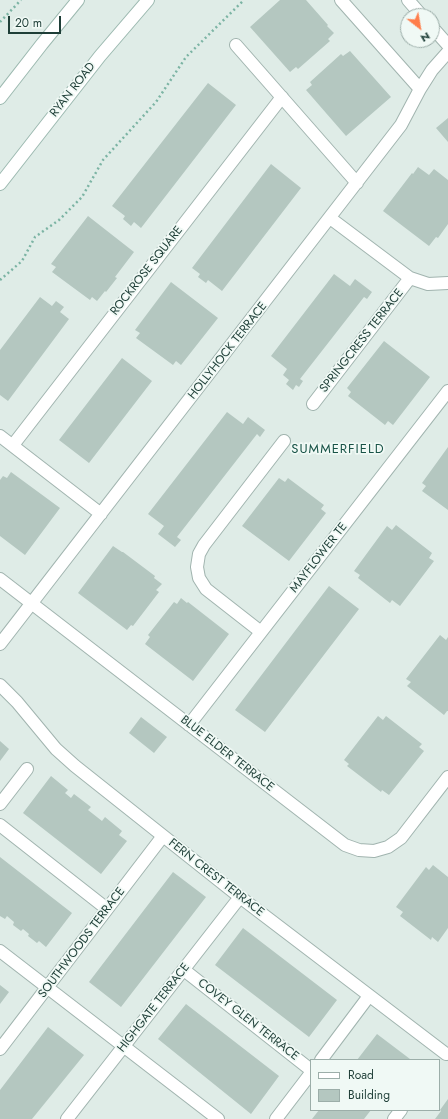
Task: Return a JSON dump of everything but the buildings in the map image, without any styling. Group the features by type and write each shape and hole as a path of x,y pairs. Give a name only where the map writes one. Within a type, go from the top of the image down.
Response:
{"street":[{"path":"0,98 78,0"},
{"name":"RYAN ROAD","path":"0,184 100,56 148,0"},
{"path":"341,0 420,89"},
{"path":"408,0 415,8"},
{"path":"440,36 448,45"},
{"path":"236,45 357,183"},
{"name":"HOLLYHOCK TERRACE","path":"0,644 402,125 420,89 432,70 448,52"},
{"name":"ROCKROSE SQUARE","path":"13,446 282,97"},
{"name":"SPRINGCRESS TERRACE","path":"330,218 410,278 428,284 448,283"},
{"name":"SPRINGCRESS TERRACE","path":"313,404 410,278"},
{"name":"MAYFLOWER TE","path":"189,725 448,391"},
{"path":"0,436 101,514"},
{"path":"261,632 206,589 199,578 197,566 199,554 204,545 284,441"},
{"name":"BLUE ELDER TERRACE","path":"0,579 345,845 359,850 374,851 388,846 401,838 448,778"},
{"name":"FERN CREST TERRACE","path":"0,686 17,702 61,753 75,766 444,1056"},
{"path":"0,804 27,769"},
{"path":"0,825 107,909"},
{"name":"SOUTHWOODS TERRACE","path":"0,1049 163,836"},
{"name":"HIGHGATE TERRACE","path":"67,1119 240,897"},
{"path":"0,951 218,1119"},
{"name":"COVEY GLEN TERRACE","path":"184,970 310,1069"},
{"path":"322,1059 369,996"},
{"path":"276,1119 310,1074"},
{"path":"394,1119 400,1111"}],"path":[{"path":"0,22 21,0"},
{"path":"0,280 22,261 35,237 59,220 82,197 103,160 156,102 186,57 244,0"}],"district":[{"name":"SUMMERFIELD","path":"338,450"}]}
